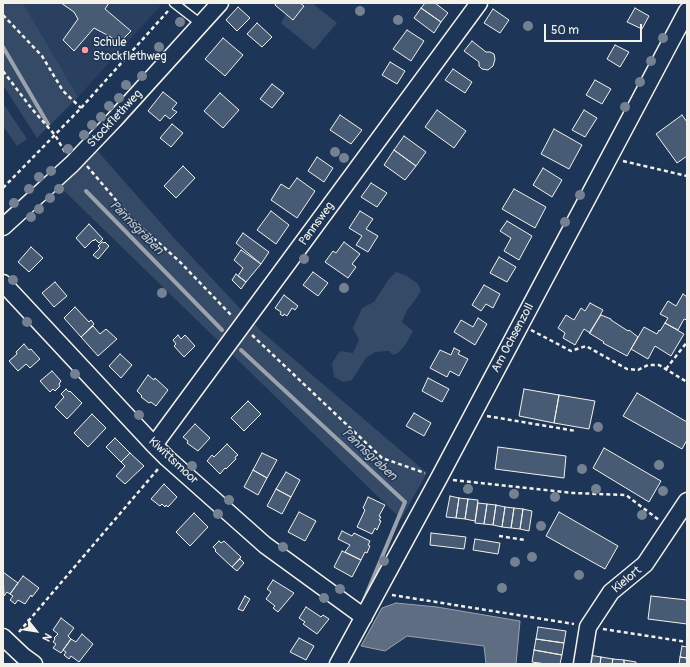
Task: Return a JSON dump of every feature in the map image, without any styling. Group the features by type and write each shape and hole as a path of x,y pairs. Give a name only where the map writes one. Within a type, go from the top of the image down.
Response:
{"street":[{"name":"Stockflethweg","path":"3,227 76,160 220,3"},
{"name":"Pannsweg","path":"154,445 479,3"},
{"name":"Am Ochsenzoll","path":"338,664 439,478 687,11"},
{"name":"Kiwittsmoor","path":"3,283 167,458 265,545 364,617"},
{"name":"Kielort","path":"582,664 588,627 611,592 645,564 687,501"},
{"path":"6,640 34,664"}],"lane":[{"path":"174,3 200,24"}],"path":[{"path":"3,188 81,108 174,3"},
{"path":"3,15 42,56 63,91 81,108"},
{"path":"3,71 32,109 76,160 132,219 178,261 242,326 382,458 439,478 573,493 626,495 670,528"},
{"path":"609,158 687,176"},
{"path":"520,324 571,351 586,346 627,369 638,370 648,365 659,365 687,382"},
{"path":"666,369 687,342"},
{"path":"473,414 576,431"},
{"path":"6,640 167,458"},
{"path":"499,536 525,540"},
{"path":"377,592 687,642"}],"shaded area":[{"path":"3,3 23,3 78,97 37,138 3,85"},
{"name":"Schule Stockflethweg","path":"23,3 163,3 78,97"},
{"path":"306,3 312,3 337,23 314,50 281,23 286,14 293,20"},
{"path":"3,103 27,139 17,146 3,126"},
{"path":"87,139 175,239 262,332 427,473 401,519 50,177"},
{"path":"396,272 407,276 418,284 421,291 407,310 402,322 413,331 406,344 398,353 393,355 389,351 375,352 366,358 352,380 343,382 334,377 332,363 340,351 353,353 359,340 353,328 362,308 374,302 388,280"},
{"path":"396,603 437,607 520,621 516,664 486,664 484,646 407,636 385,651 361,646 382,608"}],"building":[{"path":"61,3 109,3 105,9 131,31 120,42 94,28 74,51 63,40 78,19 74,12"},
{"path":"276,3 300,3 304,6 293,20 275,5"},
{"path":"425,3 435,3 448,13 441,22 421,8"},
{"path":"238,7 250,18 237,31 226,20"},
{"path":"421,8 441,22 434,33 414,18"},
{"path":"635,8 649,16 642,29 627,22"},
{"path":"493,9 509,20 500,33 484,23"},
{"path":"257,23 272,37 262,47 247,34"},
{"path":"407,30 424,41 411,61 393,49"},
{"path":"223,38 243,55 225,76 205,59"},
{"path":"472,41 486,52 494,54 495,59 493,66 488,70 482,69 479,66 479,62 464,51"},
{"path":"615,45 629,52 620,67 607,59"},
{"path":"390,62 405,71 397,84 382,75"},
{"path":"453,69 472,82 465,93 445,80"},
{"path":"595,80 611,89 602,104 586,95"},
{"path":"272,84 284,93 272,108 260,99"},
{"path":"163,92 177,103 172,109 177,112 170,119 165,115 160,121 148,111"},
{"path":"220,93 239,110 223,128 204,111"},
{"path":"437,110 466,131 454,148 425,127"},
{"path":"584,110 597,118 585,137 572,130"},
{"path":"340,115 362,130 351,144 330,130"},
{"path":"682,115 687,122 687,156 677,163 656,134"},
{"path":"172,124 183,133 171,147 160,138"},
{"path":"554,129 582,145 569,169 541,154"},
{"path":"404,136 426,152 416,166 394,150"},
{"path":"394,150 416,166 405,180 384,165"},
{"path":"317,157 333,168 324,182 308,171"},
{"path":"183,166 195,178 176,198 164,186"},
{"path":"543,168 562,180 552,197 533,185"},
{"path":"297,178 315,191 297,218 271,200 281,184 289,189"},
{"path":"371,183 387,193 377,207 361,197"},
{"path":"514,189 546,207 535,228 502,209"},
{"path":"271,211 289,225 276,244 257,230"},
{"path":"360,211 373,219 366,229 378,236 368,252 356,245 362,236 349,228"},
{"path":"507,221 532,236 519,260 504,251 511,238 500,231"},
{"path":"89,224 103,239 99,243 95,239 94,241 93,240 85,248 76,238"},
{"path":"243,233 269,252 261,264 236,243"},
{"path":"102,242 105,242 109,246 98,259 93,255 100,248 98,246"},
{"path":"344,242 360,254 352,264 356,267 348,278 325,262 333,251 336,253"},
{"path":"31,247 43,258 29,272 18,262"},
{"path":"241,250 261,264 246,282 238,276 243,268 234,260"},
{"path":"499,257 516,267 507,282 490,273"},
{"path":"313,272 328,283 318,296 303,285"},
{"path":"236,274 246,282 241,289 232,280"},
{"path":"55,282 67,296 54,307 42,293"},
{"path":"484,285 500,294 493,308 486,304 481,311 472,305"},
{"path":"683,294 687,297 687,320 684,319 678,330 665,323 668,318 660,314 668,301 676,306"},
{"path":"284,295 298,306 295,310 292,308 287,316 280,314 281,312 275,308"},
{"path":"590,303 603,310 590,333 584,329 575,345 563,338 565,333 558,328 566,315 574,320 581,308 585,311"},
{"path":"75,307 89,322 91,320 94,324 81,337 64,318"},
{"path":"601,315 611,319 638,337 627,356 603,343 604,342 589,333"},
{"path":"478,318 487,324 475,345 454,332 461,320 473,327"},
{"path":"665,323 684,334 671,356 655,346 648,359 631,349 644,327 657,334"},
{"path":"93,326 100,334 106,329 117,339 98,356 81,337"},
{"path":"178,335 181,339 185,335 195,346 184,357 174,346 176,344 173,340"},
{"path":"24,344 40,359 30,368 26,364 18,371 9,361 17,354 16,352"},
{"path":"454,348 460,351 458,354 468,359 459,376 450,371 447,377 430,368 440,350 451,355"},
{"path":"120,354 132,365 121,378 109,366"},
{"path":"52,371 61,381 59,384 60,386 55,391 53,389 50,392 40,381"},
{"path":"148,375 154,380 155,378 168,390 156,406 141,397 142,396 137,391"},
{"path":"428,378 449,389 442,402 422,391"},
{"path":"66,389 82,403 67,419 55,407 64,397 61,394"},
{"path":"524,389 559,395 554,423 519,416"},
{"path":"637,393 687,422 687,440 682,449 623,416"},
{"path":"559,395 595,401 589,429 554,423"},
{"path":"248,401 261,414 244,431 231,418"},
{"path":"414,413 431,423 424,436 406,426"},
{"path":"92,414 106,428 88,447 74,433"},
{"path":"195,424 210,438 198,451 187,443 188,441 183,437"},
{"path":"115,438 130,453 121,462 106,447"},
{"path":"227,444 238,455 235,457 236,459 220,474 207,461 212,455 214,457"},
{"path":"498,447 566,456 564,478 495,469"},
{"path":"604,448 661,481 649,502 593,468"},
{"path":"130,453 144,466 125,484 116,476 125,466 121,462"},
{"path":"262,453 277,460 267,478 253,470"},
{"path":"253,470 267,478 258,495 244,487"},
{"path":"286,472 300,480 291,497 276,489"},
{"path":"164,484 177,497 168,507 166,505 165,507 162,504 160,506 151,499"},
{"path":"276,489 291,497 282,514 267,506"},
{"path":"450,496 459,498 456,518 446,517"},
{"path":"368,497 385,505 379,516 381,517 379,520 381,521 377,530 375,528 372,534 357,527 365,510 363,508"},
{"path":"459,498 468,499 465,519 456,518"},
{"path":"468,499 478,500 475,521 465,519"},
{"path":"478,503 487,504 484,524 475,523"},
{"path":"487,504 496,505 493,525 484,524"},
{"path":"496,505 505,507 502,527 493,525"},
{"path":"505,507 514,508 511,528 502,527"},
{"path":"514,508 523,509 520,529 511,528"},
{"path":"523,509 532,511 529,531 520,529"},
{"path":"299,512 316,521 305,541 288,532"},
{"path":"559,512 618,546 605,569 546,536"},
{"path":"194,513 208,527 190,546 176,532"},
{"path":"342,531 352,536 354,533 370,541 368,545 370,546 367,553 365,552 361,560 345,552 350,545 338,539"},
{"path":"431,533 466,537 464,549 430,545"},
{"path":"475,539 500,543 498,554 473,550"},
{"path":"219,541 221,543 224,541 241,557 232,567 215,551 216,550 213,547"},
{"path":"342,551 361,560 352,577 334,567"},
{"path":"240,559 244,563 237,571 232,567"},
{"path":"3,572 18,583 10,594 7,592 4,596"},
{"path":"23,576 39,588 32,597 31,595 25,604 18,600 15,604 10,600 13,596 10,594"},
{"path":"273,580 294,593 278,612 273,608 275,606 266,599 271,592 267,589"},
{"path":"245,596 250,599 243,611 238,609"},
{"path":"651,596 687,600 687,624 648,619"},
{"path":"306,607 321,617 323,615 329,619 317,634 303,624 305,622 299,618"},
{"path":"61,618 74,628 68,636 71,639 61,653 53,648 56,644 53,642 55,639 54,638 58,634 53,630"},
{"path":"538,627 566,631 564,643 536,639"},
{"path":"82,634 93,644 79,662 71,656 69,659 64,655 66,652 63,650 71,639 76,642"},
{"path":"299,638 314,646 306,660 290,652"},
{"path":"536,639 564,643 562,655 534,650"},
{"path":"682,646 687,647 687,658 680,657"},
{"path":"534,650 562,655 560,664 532,662"},
{"path":"589,655 601,657 600,664 587,664"},
{"path":"601,657 613,659 612,664 600,664"},
{"path":"680,657 687,658 687,664 679,664"},
{"path":"613,659 624,660 624,664 612,664"},
{"path":"624,660 636,662 636,664 624,664"}],"waterway":[{"name":"Pannsgraben","path":"3,47 48,124"},
{"name":"Pannsgraben","path":"86,191 222,330"},
{"name":"Pannsgraben","path":"241,350 405,502 364,600"}],"place":[{"name":"Schule Stockflethweg","path":"85,50"}]}
